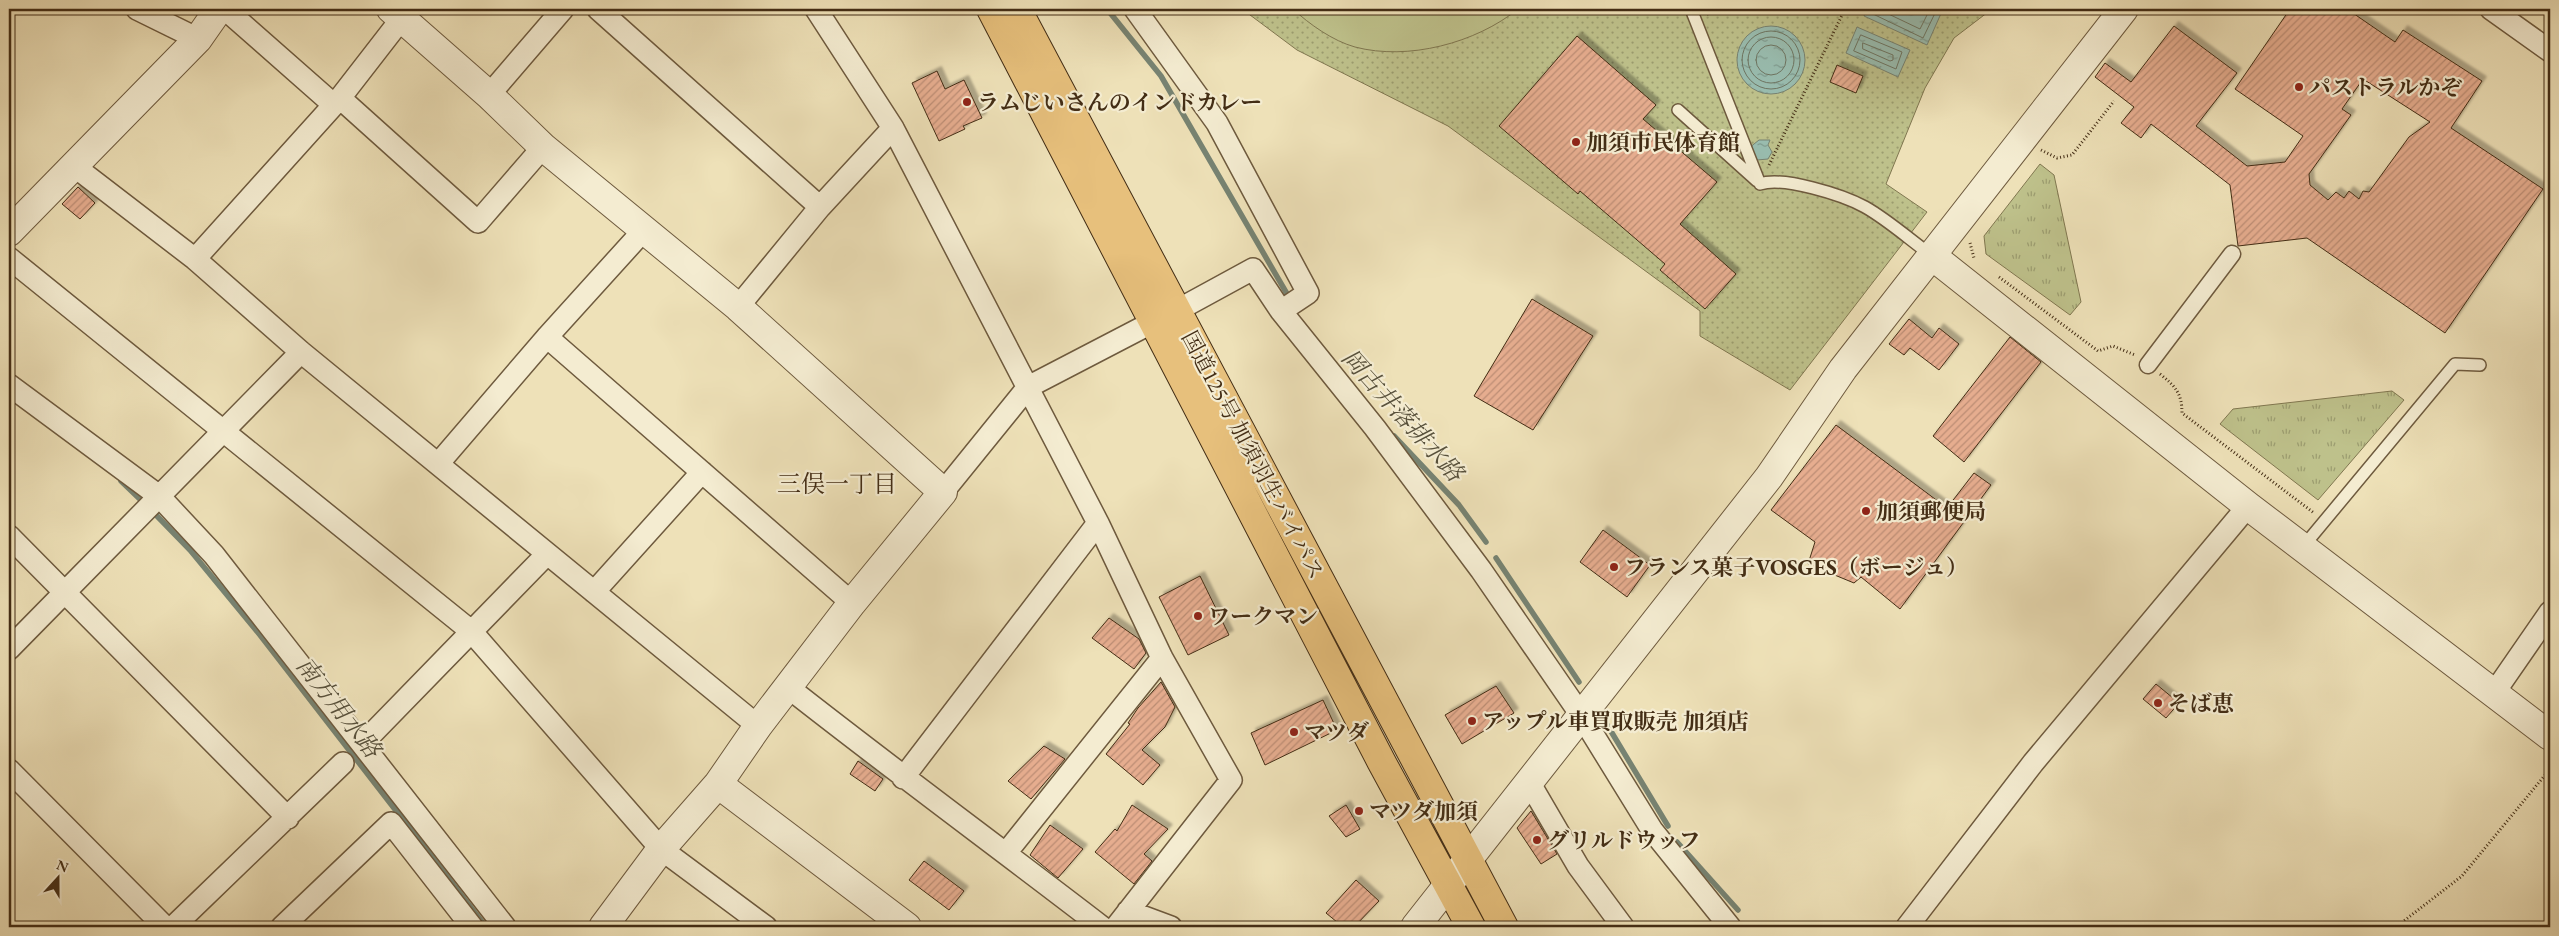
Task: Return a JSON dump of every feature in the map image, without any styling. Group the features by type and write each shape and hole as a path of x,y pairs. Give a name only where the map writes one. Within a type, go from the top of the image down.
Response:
{"highway":[{"name":"国道125号 加須羽生バイパス","path":"991,9 1165,316 1504,927"},
{"name":"国道125号 加須羽生バイパス","path":"1017,9 1381,761 1471,927"}],"street":[{"path":"137,9 198,39"},
{"path":"9,232 198,39 219,9"},
{"path":"225,9 478,222 543,147"},
{"path":"490,95 563,9"},
{"path":"598,9 820,207"},
{"path":"816,9 893,128 1098,523 1162,658 1231,780 1122,919 1171,927"},
{"path":"1135,9 1217,123 1308,294 1290,305"},
{"path":"1415,927 1769,477 1843,369 2124,9"},
{"path":"2491,9 2550,51"},
{"path":"195,259 337,102 397,13 490,95 543,147 643,231 738,307 943,492"},
{"path":"738,307 820,207 893,128"},
{"path":"74,166 195,259 301,352 758,726"},
{"path":"438,464 547,337 643,231"},
{"path":"2148,365 2232,254"},
{"path":"1931,255 2302,548 2550,736"},
{"path":"9,258 471,631 661,849 766,927"},
{"path":"603,927 661,849 718,784 758,726 789,688 852,603 1028,387 1253,269 1290,305 1374,428 1475,562 1589,706 1652,830 1730,927"},
{"path":"547,337 852,603"},
{"path":"9,648 301,352"},
{"path":"9,386 159,496 214,555 363,743 505,927"},
{"path":"594,592 702,472"},
{"path":"1907,927 2033,763 2248,506"},
{"path":"903,778 1098,523"},
{"path":"9,536 288,818"},
{"path":"363,743 547,554"},
{"path":"2494,693 2550,612"},
{"path":"1006,853 1162,658"},
{"path":"789,688 903,778 1006,853 1102,927"},
{"path":"173,927 343,763"},
{"path":"9,770 165,927"},
{"path":"1528,782 1578,866 1623,927"},
{"path":"718,784 897,924"},
{"path":"282,927 391,823 472,927"}],"lane":[{"path":"1691,9 1760,184"},
{"path":"1678,110 1760,184"},
{"path":"1760,184 1769,181 1805,187 1864,206 1931,255"},
{"path":"2302,548 2455,364 2480,365"}],"path":[{"path":"1760,184 1845,9"},
{"path":"2034,147 2058,158 2072,155 2114,101"},
{"path":"1970,236 1972,257 1980,262"},
{"path":"1996,274 2098,351 2113,346 2132,353 2148,365 2175,386 2182,398 2182,413 2324,521"},
{"path":"2396,927 2462,876 2550,768"}],"green space":[{"path":"1242,9 1992,9 1954,38 1925,88 1886,184 1927,212 1790,390 1700,336 1700,311 1448,126 1297,50"},
{"path":"1293,9 1518,9 1501,21 1462,40 1441,46 1397,52 1375,51 1338,41"},
{"path":"2040,164 2054,175 2081,302 2070,315 1986,254 1984,236"},
{"path":"2392,391 2404,400 2318,500 2220,424 2233,409"}],"water":[{"path":"1867,9 1943,9 1927,45 1864,16"},
{"path":"1764,26 1778,26 1790,31 1800,41 1805,53 1805,67 1800,79 1790,89 1778,94 1764,94 1752,89 1742,79 1737,67 1737,53 1742,41 1752,31"},
{"path":"1857,27 1910,50 1898,77 1846,53"},
{"path":"1759,140 1770,140 1768,145 1772,152 1768,159 1757,160 1749,148"}],"building":[{"path":"2290,9 2347,9 2395,42 2403,30 2482,81 2451,128 2543,189 2445,333 2307,238 2238,246 2230,185 2151,124 2141,138 2121,123 2134,107 2095,77 2105,63 2131,82 2174,26 2237,73 2196,126 2247,166 2285,162 2303,136 2235,89","holes":["2363,79 2430,122 2409,137 2369,192 2363,191 2359,199 2349,191 2344,198 2336,192 2328,200 2310,185 2309,174 2351,115 2342,109"]},
{"path":"1577,36 1656,105 1643,119 1717,182 1680,224 1736,274 1705,309 1660,270 1665,264 1580,191 1578,194 1499,126"},
{"path":"1837,65 1863,76 1856,93 1830,82"},
{"path":"937,71 945,89 964,80 982,118 963,126 965,129 939,141 912,83"},
{"path":"78,187 95,203 80,219 62,204"},
{"path":"1532,299 1593,336 1533,430 1474,396"},
{"path":"1909,319 1932,338 1939,328 1959,344 1939,370 1910,348 1904,355 1889,344"},
{"path":"2010,337 2041,362 1964,462 1933,436"},
{"path":"1836,425 1947,508 1974,473 1991,485 1900,609 1861,577 1854,583 1808,564 1815,542 1771,510"},
{"path":"1603,530 1650,565 1627,597 1580,562"},
{"path":"1200,576 1229,635 1188,655 1159,597"},
{"path":"1109,618 1139,639 1146,653 1134,669 1092,638"},
{"path":"1161,682 1175,707 1165,727 1142,750 1160,765 1143,785 1106,754 1130,724 1128,723 1138,708"},
{"path":"2156,684 2179,703 2166,718 2143,699"},
{"path":"1496,686 1514,713 1462,744 1445,715"},
{"name":"マツダ","path":"1323,700 1337,730 1265,765 1251,733"},
{"path":"1044,746 1065,759 1031,799 1008,781"},
{"path":"858,761 883,779 875,791 850,774"},
{"path":"1132,805 1168,829 1144,854 1152,861 1134,884 1095,852 1115,829 1117,831"},
{"path":"1346,805 1360,829 1346,837 1329,816"},
{"path":"1531,811 1557,854 1541,864 1517,828"},
{"path":"1050,825 1083,849 1058,878 1030,855"},
{"path":"924,861 964,891 949,910 909,880"},
{"path":"1356,880 1379,901 1354,927 1343,927 1326,913"}],"waterway":[{"name":"岡古井落排水路","path":"1107,9 1161,76 1290,299"},
{"name":"岡古井落排水路","path":"1394,436 1459,505 1486,542"},
{"name":"南方用水路","path":"121,481 145,504"},
{"name":"南方用水路","path":"157,516 190,550 260,635 486,927"},
{"name":"岡古井落排水路","path":"1496,558 1579,682"},
{"name":"岡古井落排水路","path":"1603,718 1668,826"},
{"name":"岡古井落排水路","path":"1677,842 1738,910"},
{"name":"岡古井落排水路","path":"1749,924 1753,927"}],"place":[{"name":"パストラルかぞ","path":"2299,87"},
{"name":"ラムじいさんのインドカレー","path":"967,102"},
{"name":"加須市民体育館","path":"1576,142"},
{"name":"加須郵便局","path":"1866,511"},
{"name":"フランス菓子VOSGES（ボージュ）","path":"1614,567"},
{"name":"ワークマン","path":"1198,616"},
{"name":"そば恵","path":"2158,703"},
{"name":"アップル車買取販売 加須店","path":"1472,721"},
{"name":"マツダ","path":"1294,732"},
{"name":"マツダ加須","path":"1359,811"},
{"name":"グリルドウッフ","path":"1537,840"}],"district":[{"name":"三俣一丁目","path":"837,483"}]}
